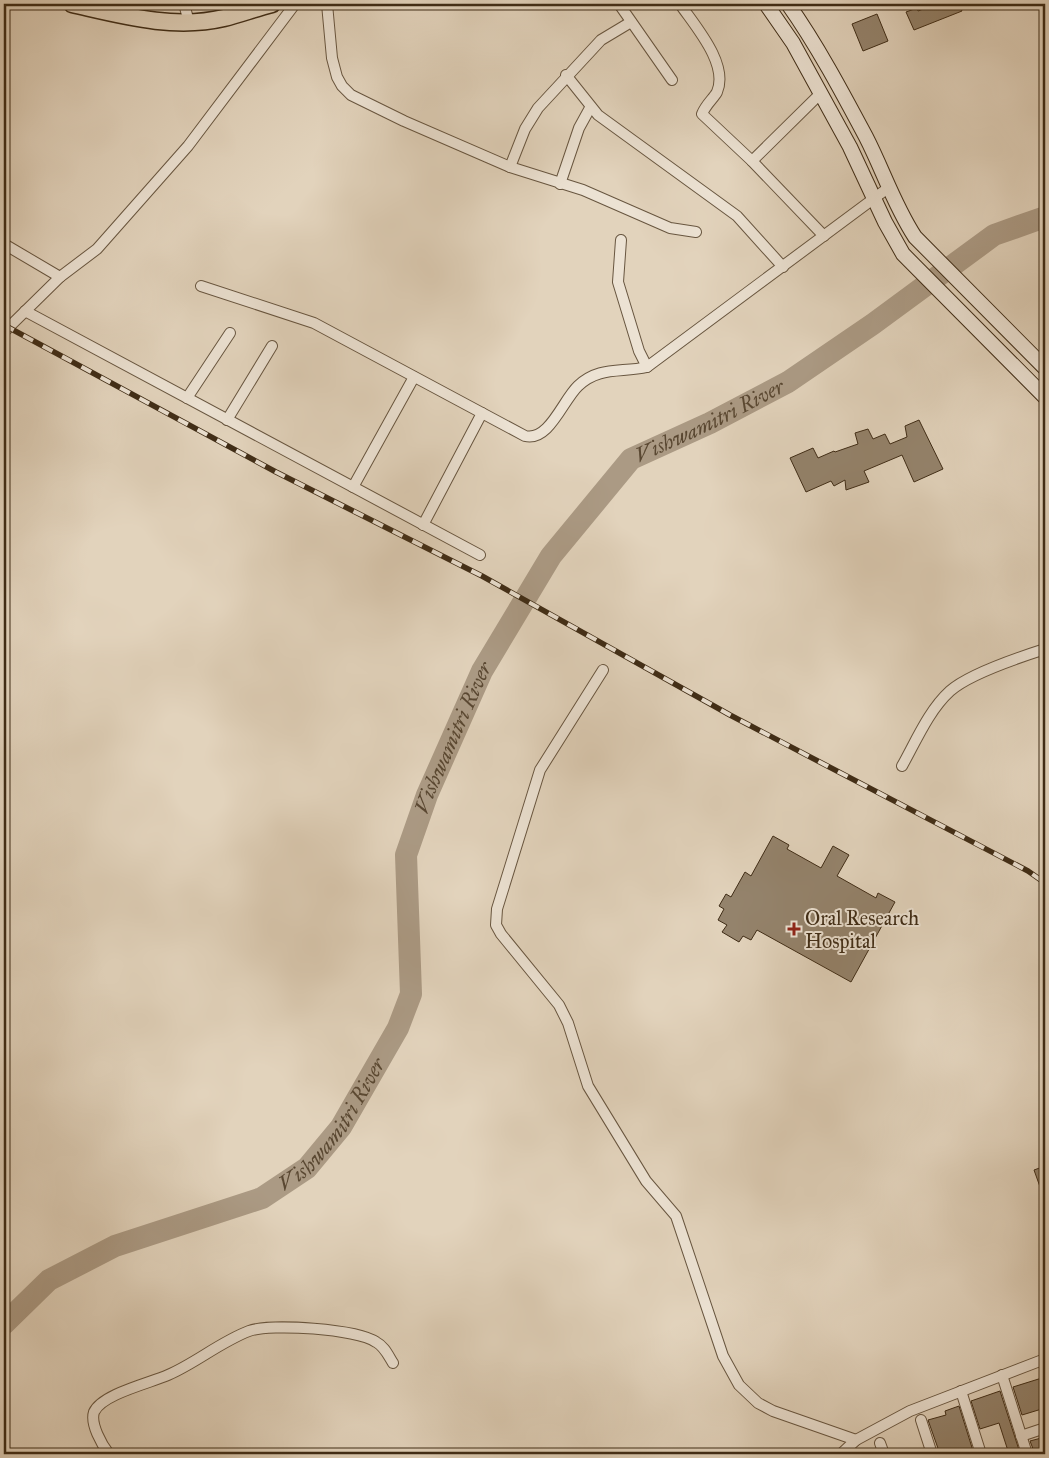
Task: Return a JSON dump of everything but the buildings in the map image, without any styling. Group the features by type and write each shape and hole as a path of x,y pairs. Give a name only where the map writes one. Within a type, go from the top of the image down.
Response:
{"main road":[{"path":"72,4 153,21 189,22 222,18 272,4"},
{"path":"766,4 793,43 821,93 903,254 1045,397"},
{"path":"788,4 802,25 866,138 900,214 915,237 1045,368"}],"street":[{"path":"184,4 189,22"},
{"path":"4,332 60,277 97,249 188,146 295,4"},
{"path":"327,4 332,58 335,70 342,86 351,95 404,121 510,166 613,202 670,228 696,232"},
{"path":"618,4 672,80"},
{"path":"680,4 716,59 718,87 716,94 707,102 702,114 752,161 824,236"},
{"path":"510,166 531,118 566,75 601,40 631,22"},
{"path":"566,75 590,108 737,216 784,267"},
{"path":"752,161 821,93"},
{"path":"560,184 579,128 590,108"},
{"path":"201,286 314,323 532,438 549,426 572,393 588,378 599,372 632,371 647,367 888,188"},
{"path":"621,240 617,267 618,282 639,351 647,367"},
{"path":"4,244 60,277"},
{"path":"25,311 480,555"},
{"path":"187,398 230,333"},
{"path":"227,420 272,346"},
{"path":"353,487 414,377"},
{"path":"423,525 482,413"},
{"path":"902,766 937,707 962,682 1045,649"},
{"path":"603,670 540,770 497,909 496,925 501,934 559,1005 568,1023 588,1086 646,1181 676,1216 723,1356 740,1385 758,1403 773,1411 856,1440"},
{"path":"109,1454 93,1423 95,1411 100,1405 111,1398 174,1372 250,1331 282,1326 362,1336 378,1343 393,1363"},
{"path":"841,1454 856,1440 910,1411 1045,1359"},
{"path":"1002,1375 1027,1454"},
{"path":"961,1391 981,1454"},
{"path":"921,1420 932,1454"},
{"path":"1021,1436 1045,1428"},
{"path":"880,1443 884,1454"}],"waterway":[{"name":"Vishwamitri River","path":"4,1324 49,1280 115,1246 262,1198 307,1168 341,1127 398,1028 411,994 406,855 427,795 482,671 551,556 631,459 710,423 788,382 873,324 994,235 1045,217"}],"railway":[{"path":"4,325 276,472 482,576 730,715 1028,871 1045,883"}],"place":[{"name":"Oral Research Hospital","path":"794,929"}]}
